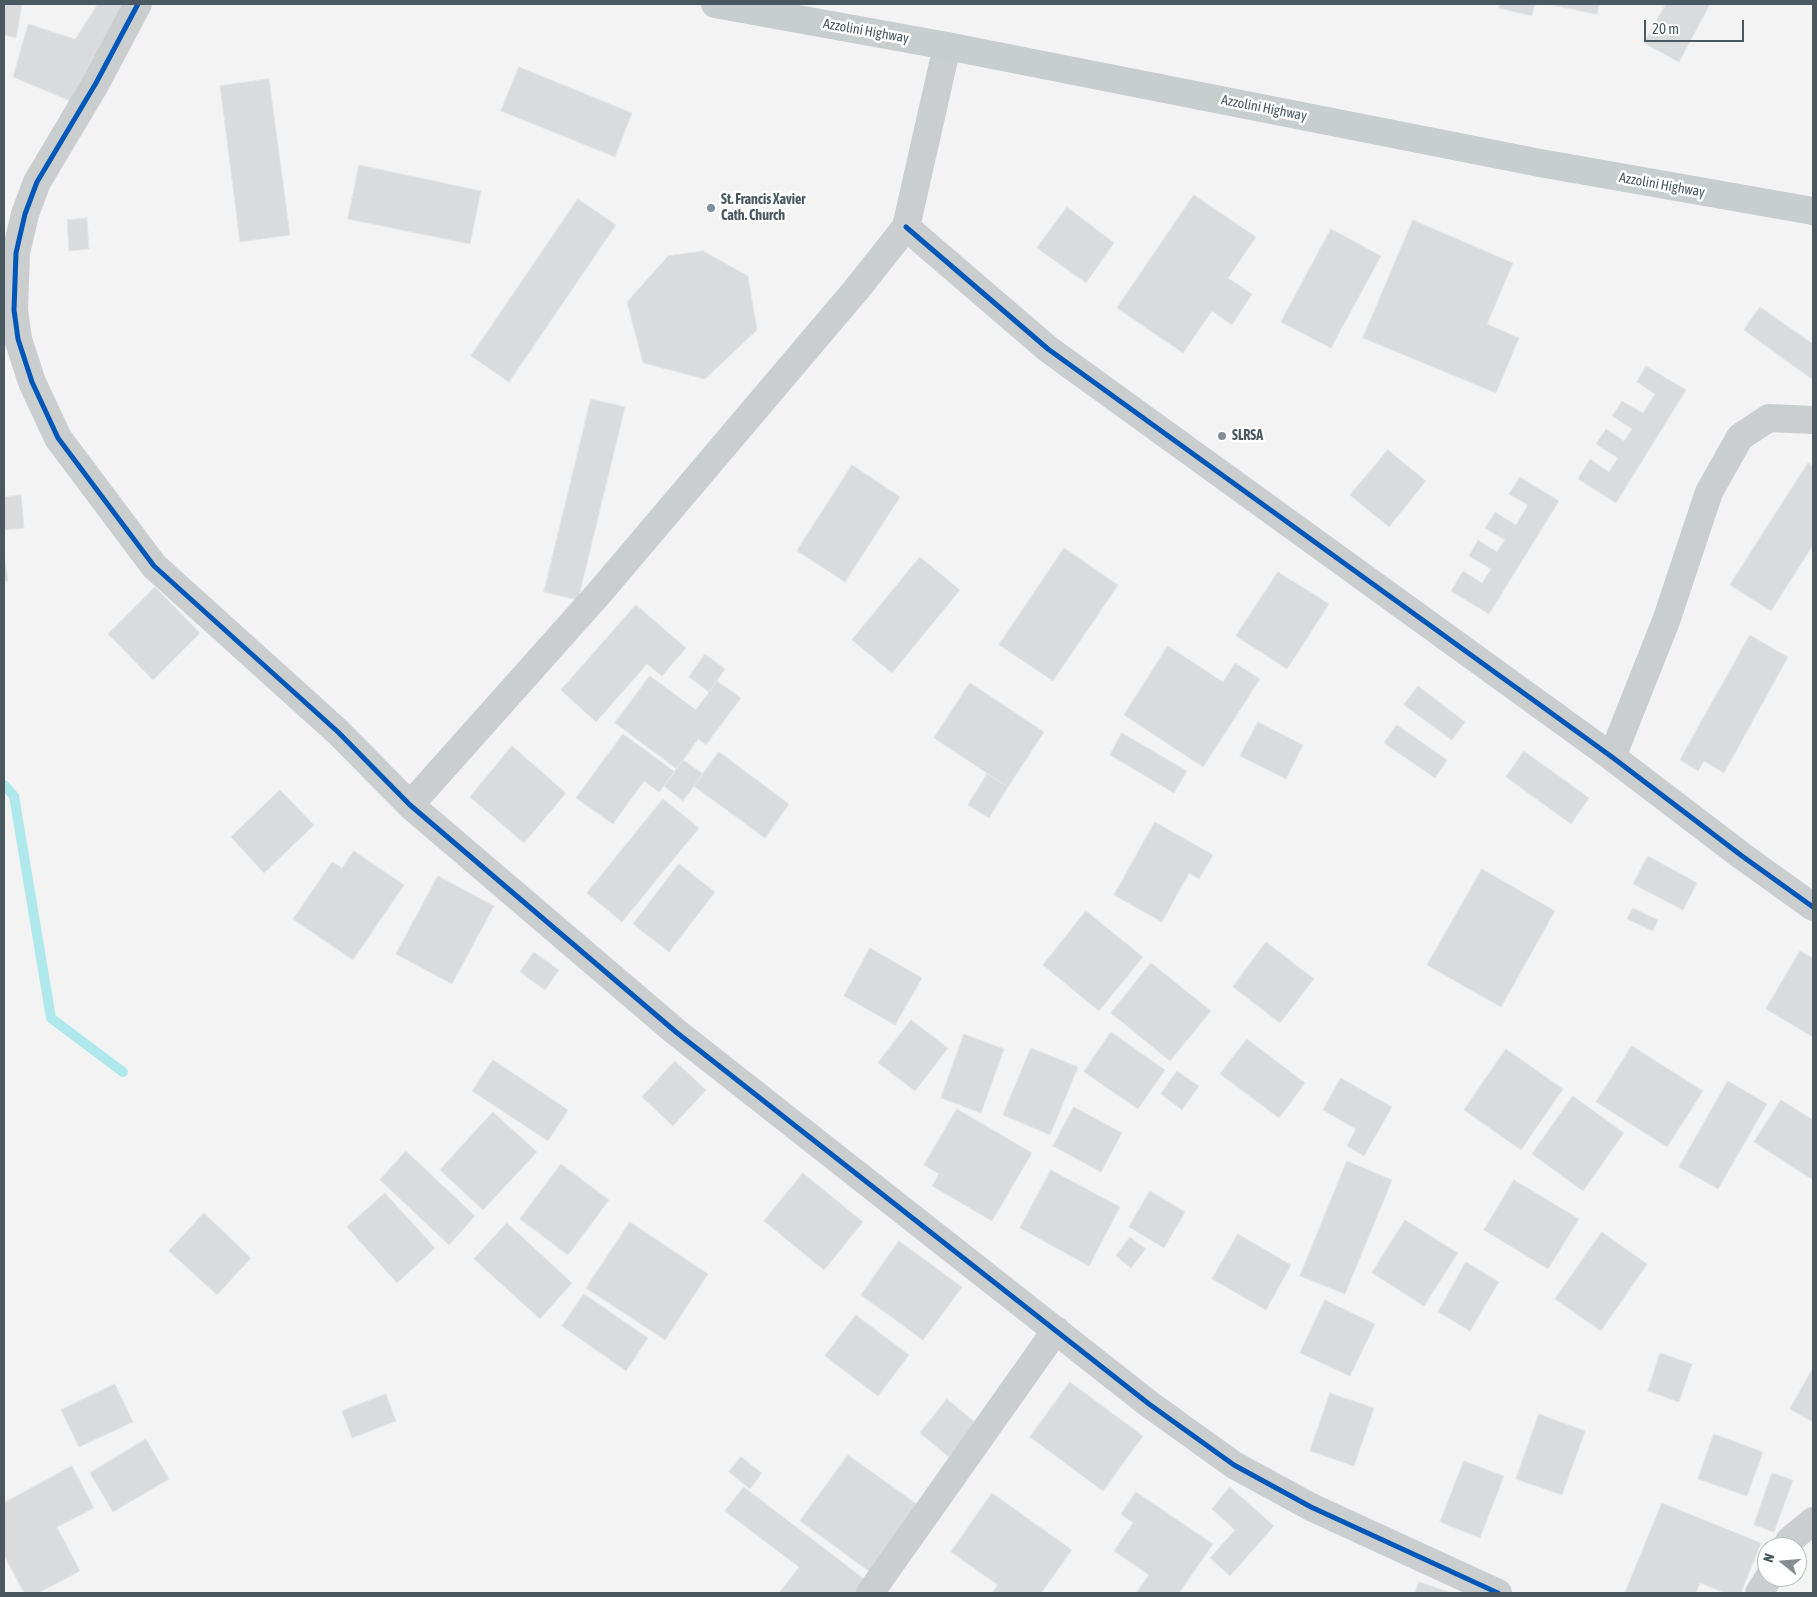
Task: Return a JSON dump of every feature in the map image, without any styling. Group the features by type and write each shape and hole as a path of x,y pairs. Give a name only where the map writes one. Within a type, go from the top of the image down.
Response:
{"main road":[{"name":"Azzolini Highway","path":"715,4 947,46 1540,164 1813,211"}],"street":[{"path":"138,4 96,83 37,182 25,214 16,253 14,310 18,339 32,382 58,438 154,566 338,732 410,805 676,1032 1149,1404 1234,1465 1311,1507 1498,1593"},
{"path":"410,805 606,585 856,290 906,227 947,46"},
{"path":"906,227 1048,349 1612,756 1742,856 1813,907"},
{"path":"1612,756 1666,621 1709,492 1740,436 1769,418 1813,420"},
{"path":"870,1593 1056,1330"},
{"path":"1793,1537 1813,1520"}],"building":[{"path":"4,4 22,4 16,38 4,35"},
{"path":"98,4 124,4 131,8 70,101 13,77 28,24 75,39"},
{"path":"1500,4 1535,4 1532,16 1499,8"},
{"path":"1548,4 1599,4 1597,14"},
{"path":"1666,4 1710,4 1679,62 1644,43"},
{"path":"519,67 632,113 615,157 501,111"},
{"path":"269,79 290,235 240,242 220,86"},
{"path":"359,165 481,191 470,244 348,219"},
{"path":"1194,195 1256,237 1228,278 1252,294 1232,325 1212,311 1183,353 1117,308"},
{"path":"578,199 616,225 509,382 471,356"},
{"path":"1067,207 1114,243 1086,283 1037,248"},
{"path":"87,218 89,249 69,251 67,220"},
{"path":"1413,220 1513,263 1487,324 1519,338 1496,393 1363,338"},
{"path":"1331,229 1381,256 1331,348 1281,322"},
{"path":"703,251 748,276 757,330 705,379 643,363 627,302 668,256"},
{"path":"1760,307 1813,344 1813,380 1744,330"},
{"path":"1646,366 1686,390 1616,503 1578,479 1590,459 1609,472 1618,458 1596,444 1606,429 1624,441 1632,429 1612,416 1622,401 1643,413 1655,394 1637,382"},
{"path":"591,399 625,407 578,600 544,592"},
{"path":"1388,450 1426,481 1389,527 1350,495"},
{"path":"1808,463 1813,466 1813,545 1771,611 1730,585"},
{"path":"852,465 900,497 845,582 797,551"},
{"path":"1520,477 1559,501 1489,614 1451,591 1463,571 1482,583 1491,569 1469,556 1478,540 1497,552 1505,540 1485,528 1495,512 1516,525 1528,505 1509,494"},
{"path":"21,495 24,528 4,530 4,497"},
{"path":"1064,548 1118,585 1053,681 999,645"},
{"path":"4,553 8,581 4,581"},
{"path":"920,557 960,590 892,673 852,640"},
{"path":"1278,572 1329,604 1287,669 1236,636"},
{"path":"155,587 200,633 153,680 108,634"},
{"path":"636,605 686,648 662,676 647,664 596,722 561,690"},
{"path":"1750,635 1788,657 1724,773 1704,761 1698,771 1680,760"},
{"path":"1168,646 1223,682 1235,663 1260,679 1203,767 1124,715"},
{"path":"705,654 725,669 709,692 689,677"},
{"path":"650,676 696,710 717,681 741,698 706,745 698,739 677,769 615,723"},
{"path":"970,683 1044,732 1008,787 934,738"},
{"path":"1418,686 1465,722 1452,740 1404,705"},
{"path":"1258,722 1303,745 1286,779 1240,756"},
{"path":"1397,725 1447,760 1435,778 1384,743"},
{"path":"1122,733 1187,771 1174,793 1110,755"},
{"path":"623,734 675,772 659,792 644,781 613,824 576,798"},
{"path":"512,746 566,793 524,843 470,797"},
{"path":"1524,751 1589,798 1571,824 1506,777"},
{"path":"719,752 789,804 765,838 694,786"},
{"path":"683,760 703,774 683,801 664,786"},
{"path":"987,774 1008,787 989,818 968,805"},
{"path":"280,790 314,825 264,873 231,837"},
{"path":"663,799 699,828 622,922 587,893"},
{"path":"1155,822 1213,855 1199,879 1189,873 1162,922 1114,895"},
{"path":"354,851 404,885 353,960 293,919 332,862 342,868"},
{"path":"1648,856 1697,883 1683,910 1633,884"},
{"path":"679,864 715,892 669,952 633,924"},
{"path":"1482,869 1555,911 1501,1007 1427,965"},
{"path":"438,876 494,906 452,984 396,954"},
{"path":"1633,908 1658,920 1653,931 1627,919"},
{"path":"1086,911 1143,957 1099,1011 1043,965"},
{"path":"1266,942 1314,979 1280,1023 1233,987"},
{"path":"870,948 922,978 895,1025 844,996"},
{"path":"1800,951 1813,958 1813,1037 1766,1009"},
{"path":"534,952 559,970 545,990 520,972"},
{"path":"1151,963 1211,1011 1170,1061 1111,1013"},
{"path":"911,1020 948,1048 915,1091 878,1063"},
{"path":"1111,1032 1165,1070 1138,1109 1084,1072"},
{"path":"964,1034 1004,1049 981,1113 941,1098"},
{"path":"1247,1039 1305,1083 1279,1118 1220,1074"},
{"path":"1632,1046 1703,1091 1667,1147 1596,1102"},
{"path":"1031,1048 1078,1067 1050,1135 1003,1115"},
{"path":"1506,1049 1563,1089 1521,1150 1464,1110"},
{"path":"493,1060 568,1110 548,1141 472,1091"},
{"path":"675,1061 706,1090 673,1126 642,1097"},
{"path":"1177,1071 1199,1086 1182,1110 1161,1094"},
{"path":"1341,1078 1392,1107 1364,1156 1347,1146 1356,1129 1323,1110"},
{"path":"1728,1081 1767,1104 1718,1189 1679,1167"},
{"path":"1573,1096 1624,1133 1583,1191 1532,1154"},
{"path":"1781,1100 1813,1120 1813,1180 1754,1142"},
{"path":"1074,1107 1122,1133 1101,1172 1053,1146"},
{"path":"957,1109 1032,1153 992,1221 932,1186 939,1174 924,1165"},
{"path":"493,1112 537,1152 483,1210 440,1170"},
{"path":"406,1151 475,1216 449,1245 380,1180"},
{"path":"1347,1161 1392,1180 1345,1294 1300,1276"},
{"path":"561,1164 609,1200 568,1255 520,1219"},
{"path":"1051,1170 1120,1207 1089,1266 1020,1228"},
{"path":"803,1173 863,1222 824,1270 764,1221"},
{"path":"1514,1180 1579,1219 1548,1269 1484,1230"},
{"path":"1150,1191 1185,1212 1164,1248 1129,1227"},
{"path":"385,1193 435,1248 397,1283 347,1227"},
{"path":"204,1213 251,1258 217,1295 169,1251"},
{"path":"1405,1220 1458,1253 1424,1306 1372,1273"},
{"path":"630,1222 708,1274 665,1340 586,1288"},
{"path":"507,1223 572,1283 540,1319 474,1259"},
{"path":"1602,1232 1647,1264 1601,1331 1555,1299"},
{"path":"1238,1234 1291,1265 1266,1310 1212,1279"},
{"path":"1130,1237 1146,1249 1131,1268 1116,1256"},
{"path":"899,1241 962,1287 923,1340 861,1295"},
{"path":"1466,1262 1499,1282 1470,1331 1438,1312"},
{"path":"584,1294 648,1338 626,1371 562,1326"},
{"path":"1325,1300 1375,1324 1350,1376 1300,1353"},
{"path":"856,1315 909,1355 878,1396 825,1356"},
{"path":"1660,1353 1692,1364 1679,1402 1648,1391"},
{"path":"1813,1368 1813,1422 1790,1409"},
{"path":"1070,1382 1143,1436 1103,1491 1030,1437"},
{"path":"115,1384 133,1422 79,1447 61,1410"},
{"path":"1330,1393 1374,1408 1354,1466 1310,1451"},
{"path":"386,1394 396,1421 352,1438 342,1411"},
{"path":"947,1399 976,1423 949,1457 920,1433"},
{"path":"1539,1414 1585,1431 1562,1495 1516,1479"},
{"path":"1714,1434 1763,1452 1747,1496 1698,1479"},
{"path":"146,1439 169,1479 113,1512 90,1473"},
{"path":"848,1455 918,1505 870,1572 800,1521"},
{"path":"741,1457 762,1473 750,1489 729,1472"},
{"path":"1464,1461 1504,1476 1480,1538 1440,1522"},
{"path":"72,1466 94,1508 57,1527 80,1571 38,1593 24,1593 4,1555 4,1503"},
{"path":"1772,1473 1793,1480 1774,1532 1754,1525"},
{"path":"744,1487 868,1582 860,1593 779,1593 799,1567 725,1511"},
{"path":"1230,1487 1274,1526 1230,1576 1210,1558 1235,1530 1212,1509"},
{"path":"1136,1492 1213,1544 1179,1593 1137,1592 1149,1575 1114,1551 1133,1523 1121,1514"},
{"path":"992,1493 1072,1550 1041,1593 992,1593 998,1585 951,1552"},
{"path":"1662,1503 1757,1541 1757,1553 1741,1593 1725,1593 1700,1583 1696,1593 1625,1593"},
{"path":"1419,1582 1452,1593 1415,1593"}],"waterway":[{"path":"4,785 14,796 51,1018 123,1072"}],"cycle path":[{"path":"138,4 96,83 37,182 25,214 16,253 14,310 18,339 32,382 58,438 154,566 338,732 410,805 676,1032 1149,1404 1234,1465 1311,1507 1498,1593"},
{"path":"906,227 1048,349 1612,757 1742,856 1813,907"}],"place":[{"name":"St. Francis Xavier Cath. Church","path":"711,208"},
{"name":"SLRSA","path":"1222,436"}]}
